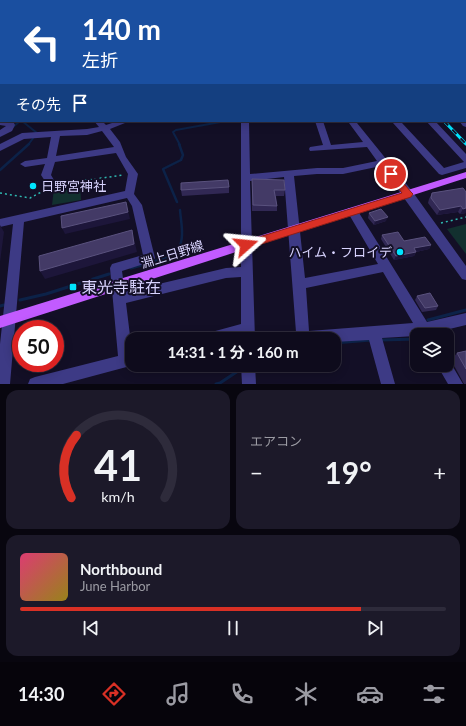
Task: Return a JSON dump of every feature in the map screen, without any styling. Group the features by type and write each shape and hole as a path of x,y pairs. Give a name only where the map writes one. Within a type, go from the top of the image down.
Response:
{"main road":[{"name":"淵上日野線","path":"4,321 466,176"}],"street":[{"path":"0,122 11,125 9,129 0,134"},
{"path":"0,148 22,136 87,132 102,125 120,122"},
{"path":"245,122 248,332"},
{"path":"319,122 328,148"},
{"path":"352,122 393,122 442,172 466,165"},
{"path":"352,122 464,269"},
{"path":"431,122 466,160"},
{"path":"102,125 120,149 122,157 133,174 129,194 137,204 149,258 116,268 118,299 125,342"},
{"path":"52,186 46,175 56,134"},
{"path":"313,149 368,144"},
{"path":"25,164 120,149"},
{"path":"245,178 343,171 382,163"},
{"path":"289,174 293,230 300,284 298,332"},
{"path":"0,223 129,194"},
{"path":"352,211 422,328"},
{"path":"3,384 4,321 19,219"},
{"path":"300,284 385,268"},
{"path":"118,299 226,274 247,271"},
{"path":"437,328 466,318"},
{"path":"341,338 376,338 410,334"},
{"path":"376,338 388,384"},
{"path":"35,384 125,361"},
{"path":"248,372 249,384"},
{"path":"448,372 456,384"}],"path":[{"path":"0,193 30,198 52,186 133,174"},
{"path":"439,223 466,216"}],"green space":[{"path":"80,184 81,200 52,205 54,188"},
{"path":"466,224 466,254 447,229"}],"building":[{"path":"252,179 284,180 285,190 274,190 277,206 253,205"},
{"path":"228,180 229,187 181,190 181,183"},
{"path":"463,188 466,192 466,208 463,209 461,206 440,210 431,198 432,193"},
{"path":"126,202 128,212 62,228 61,216"},
{"path":"381,209 388,217 375,221 369,213"},
{"path":"132,230 134,244 40,271 39,256"},
{"path":"398,232 404,241 425,237 431,245 414,248 416,252 396,256 382,235"},
{"path":"430,293 438,306 425,308 417,296"},
{"path":"466,351 466,369 457,353"}],"waterway":[{"path":"13,127 19,122"},
{"path":"23,122 37,133 28,145"},
{"path":"180,145 173,132 176,130 220,122"},
{"path":"177,202 163,169 181,160 183,155 179,144"},
{"path":"0,170 28,145"},
{"path":"178,250 182,235 180,210"},
{"path":"131,268 167,258 178,250"},
{"path":"20,300 46,294 109,274"},
{"path":"0,306 4,305"},
{"path":"428,320 466,310"},
{"path":"380,340 410,339"},
{"path":"341,342 371,340"},
{"path":"216,384 236,372"}],"railway":[{"path":"445,122 466,144"}],"place":[{"name":"日野宮神社","path":"33,186"},
{"name":"ハイム・フロイデ","path":"400,252"},
{"name":"東光寺駐在","path":"73,287"}],"route":[{"path":"246,245 408,194 391,174"}]}
